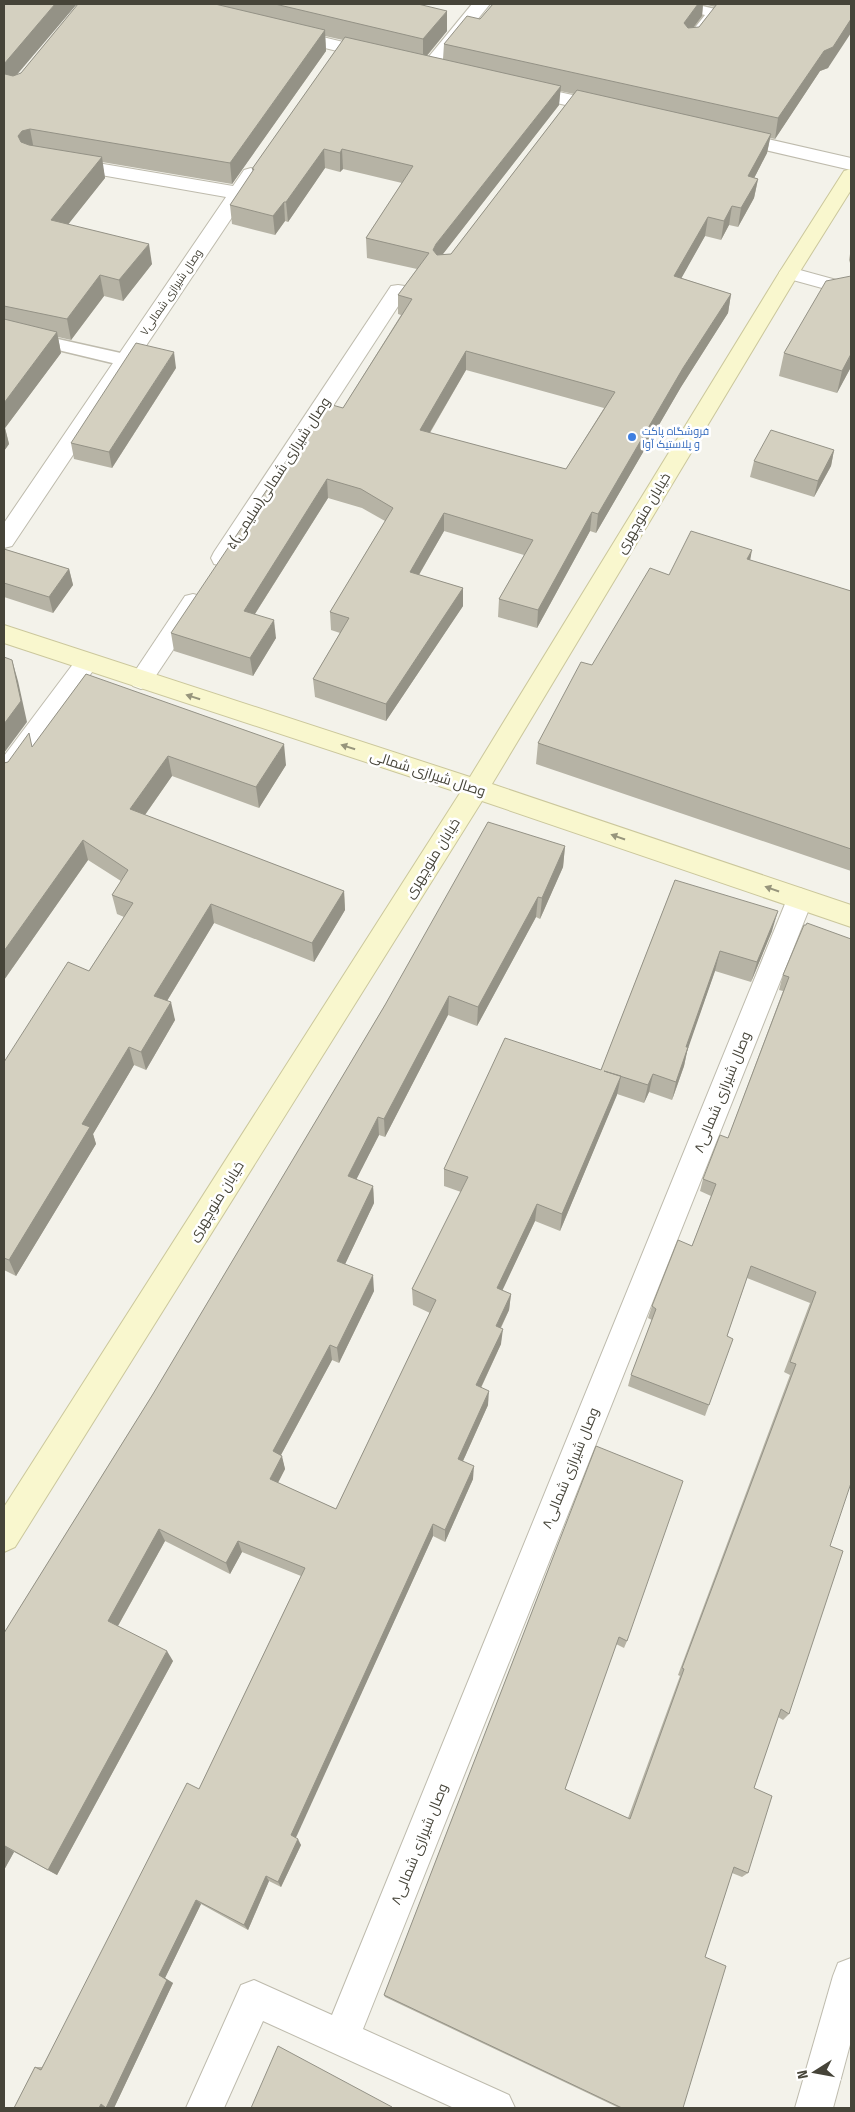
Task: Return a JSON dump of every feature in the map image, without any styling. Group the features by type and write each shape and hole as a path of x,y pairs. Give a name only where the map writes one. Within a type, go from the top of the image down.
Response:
{"street":[{"path":"428,69 481,4"},
{"path":"273,30 335,55 389,59"},
{"path":"408,64 447,73"},
{"path":"506,86 621,111"},
{"path":"717,133 851,164"},
{"name":"وصال شیرازی شمالی۷","path":"4,540 261,160"},
{"path":"54,162 238,193"},
{"name":"خیابان منوچهری","path":"4,1536 476,788 789,273 851,175"},
{"path":"789,273 851,290"},
{"name":"۵وصال شیرازی شمالی(سلیمی)","path":"141,680 398,291"},
{"name":"وصال شیرازی شمالی","path":"4,634 476,788 851,916"},
{"path":"4,774 87,662"},
{"name":"وصال شیرازی شمالی۸","path":"341,2037 800,899"},
{"path":"814,2108 851,1976"},
{"path":"205,2108 254,1998 496,2108"}],"lane":[{"path":"677,4 714,13 690,44"},
{"path":"562,116 573,100"},
{"path":"4,332 125,360"}],"building":[{"path":"4,4 55,4 4,64"},
{"path":"78,4 215,4 325,30 230,163 30,129 22,131 18,136 21,142 29,145 102,157 51,220 149,244 119,280 100,275 67,319 4,306 4,72 13,76 21,73"},
{"path":"275,4 418,4 447,11 423,39"},
{"path":"493,4 698,4 684,23 688,28 699,27 717,4 851,4 851,19 833,47 824,51 778,118 444,44 467,16 480,19"},
{"path":"345,37 561,86 436,244 433,250 437,255 451,254 577,90 771,134 748,176 758,179 741,208 732,206 724,221 708,217 674,276 731,294 683,368 598,514 592,512 538,610 499,599 533,540 444,513 410,572 463,588 386,704 313,679 349,618 330,612 393,508 361,489 327,479 244,611 274,620 250,658 171,633 325,403 343,408 412,299 398,295 429,253 366,238 413,166 342,149 340,153 324,149 286,202 273,216 230,205 254,169 252,169","holes":["466,351 615,392 566,469 420,430"]},
{"path":"851,276 851,354 842,371 784,353 826,281"},
{"path":"4,319 57,332 4,403"},
{"path":"136,343 174,352 109,452 71,443"},
{"path":"771,430 834,450 818,481 754,461"},
{"path":"691,531 752,550 747,559 851,591 851,849 538,743 581,662 592,665 650,568 669,575"},
{"path":"4,549 69,569 49,597 4,583"},
{"path":"4,657 12,660 21,701 4,724"},
{"path":"86,674 284,744 256,787 168,756 130,809 344,891 312,943 211,904 154,996 171,1002 141,1052 129,1047 82,1124 90,1127 9,1260 4,1258 4,1062 68,962 89,971 133,903 112,895 128,870 83,840 4,951 4,763 8,762 29,733 32,747"},
{"path":"488,822 565,846 542,898 538,897 478,1007 449,996 384,1119 378,1117 348,1176 373,1186 337,1261 373,1275 337,1348 330,1345 273,1451 282,1456 270,1479 336,1509 436,1300 412,1289 468,1177 444,1169 505,1038 601,1070 675,880 778,911 757,962 720,951 686,1047 688,1047 676,1082 653,1074 648,1085 621,1076 562,1214 537,1204 497,1288 511,1294 496,1326 503,1329 476,1385 489,1391 458,1459 474,1466 445,1530 433,1524 291,1835 298,1839 278,1882 266,1876 244,1925 196,1900 159,1975 167,1980 106,2108 101,2104 99,2108 14,2108 35,2067 41,2070 187,1783 199,1789 305,1568 238,1541 226,1563 159,1529 108,1621 167,1651 48,1870 5,1846 4,1848 4,1633 153,1394 385,1005"},
{"path":"807,923 851,939 851,1483 830,1546 843,1551 789,1714 781,1709 754,1788 772,1796 748,1873 734,1867 705,1957 726,1966 683,2108 622,2108 384,1995 596,1446 683,1481 627,1641 619,1637 565,1789 630,1819 684,1669 682,1668 796,1364 790,1362 816,1292 751,1266 727,1336 733,1339 709,1405 631,1375 656,1309 652,1306 678,1240 692,1246 716,1184 703,1179 720,1135 728,1138 789,977 783,975 804,925"},
{"path":"278,2046 392,2107 251,2108"}],"place":[{"name":"فروشگاه پاکت و پلاستیک آوا","path":"632,437"}]}
